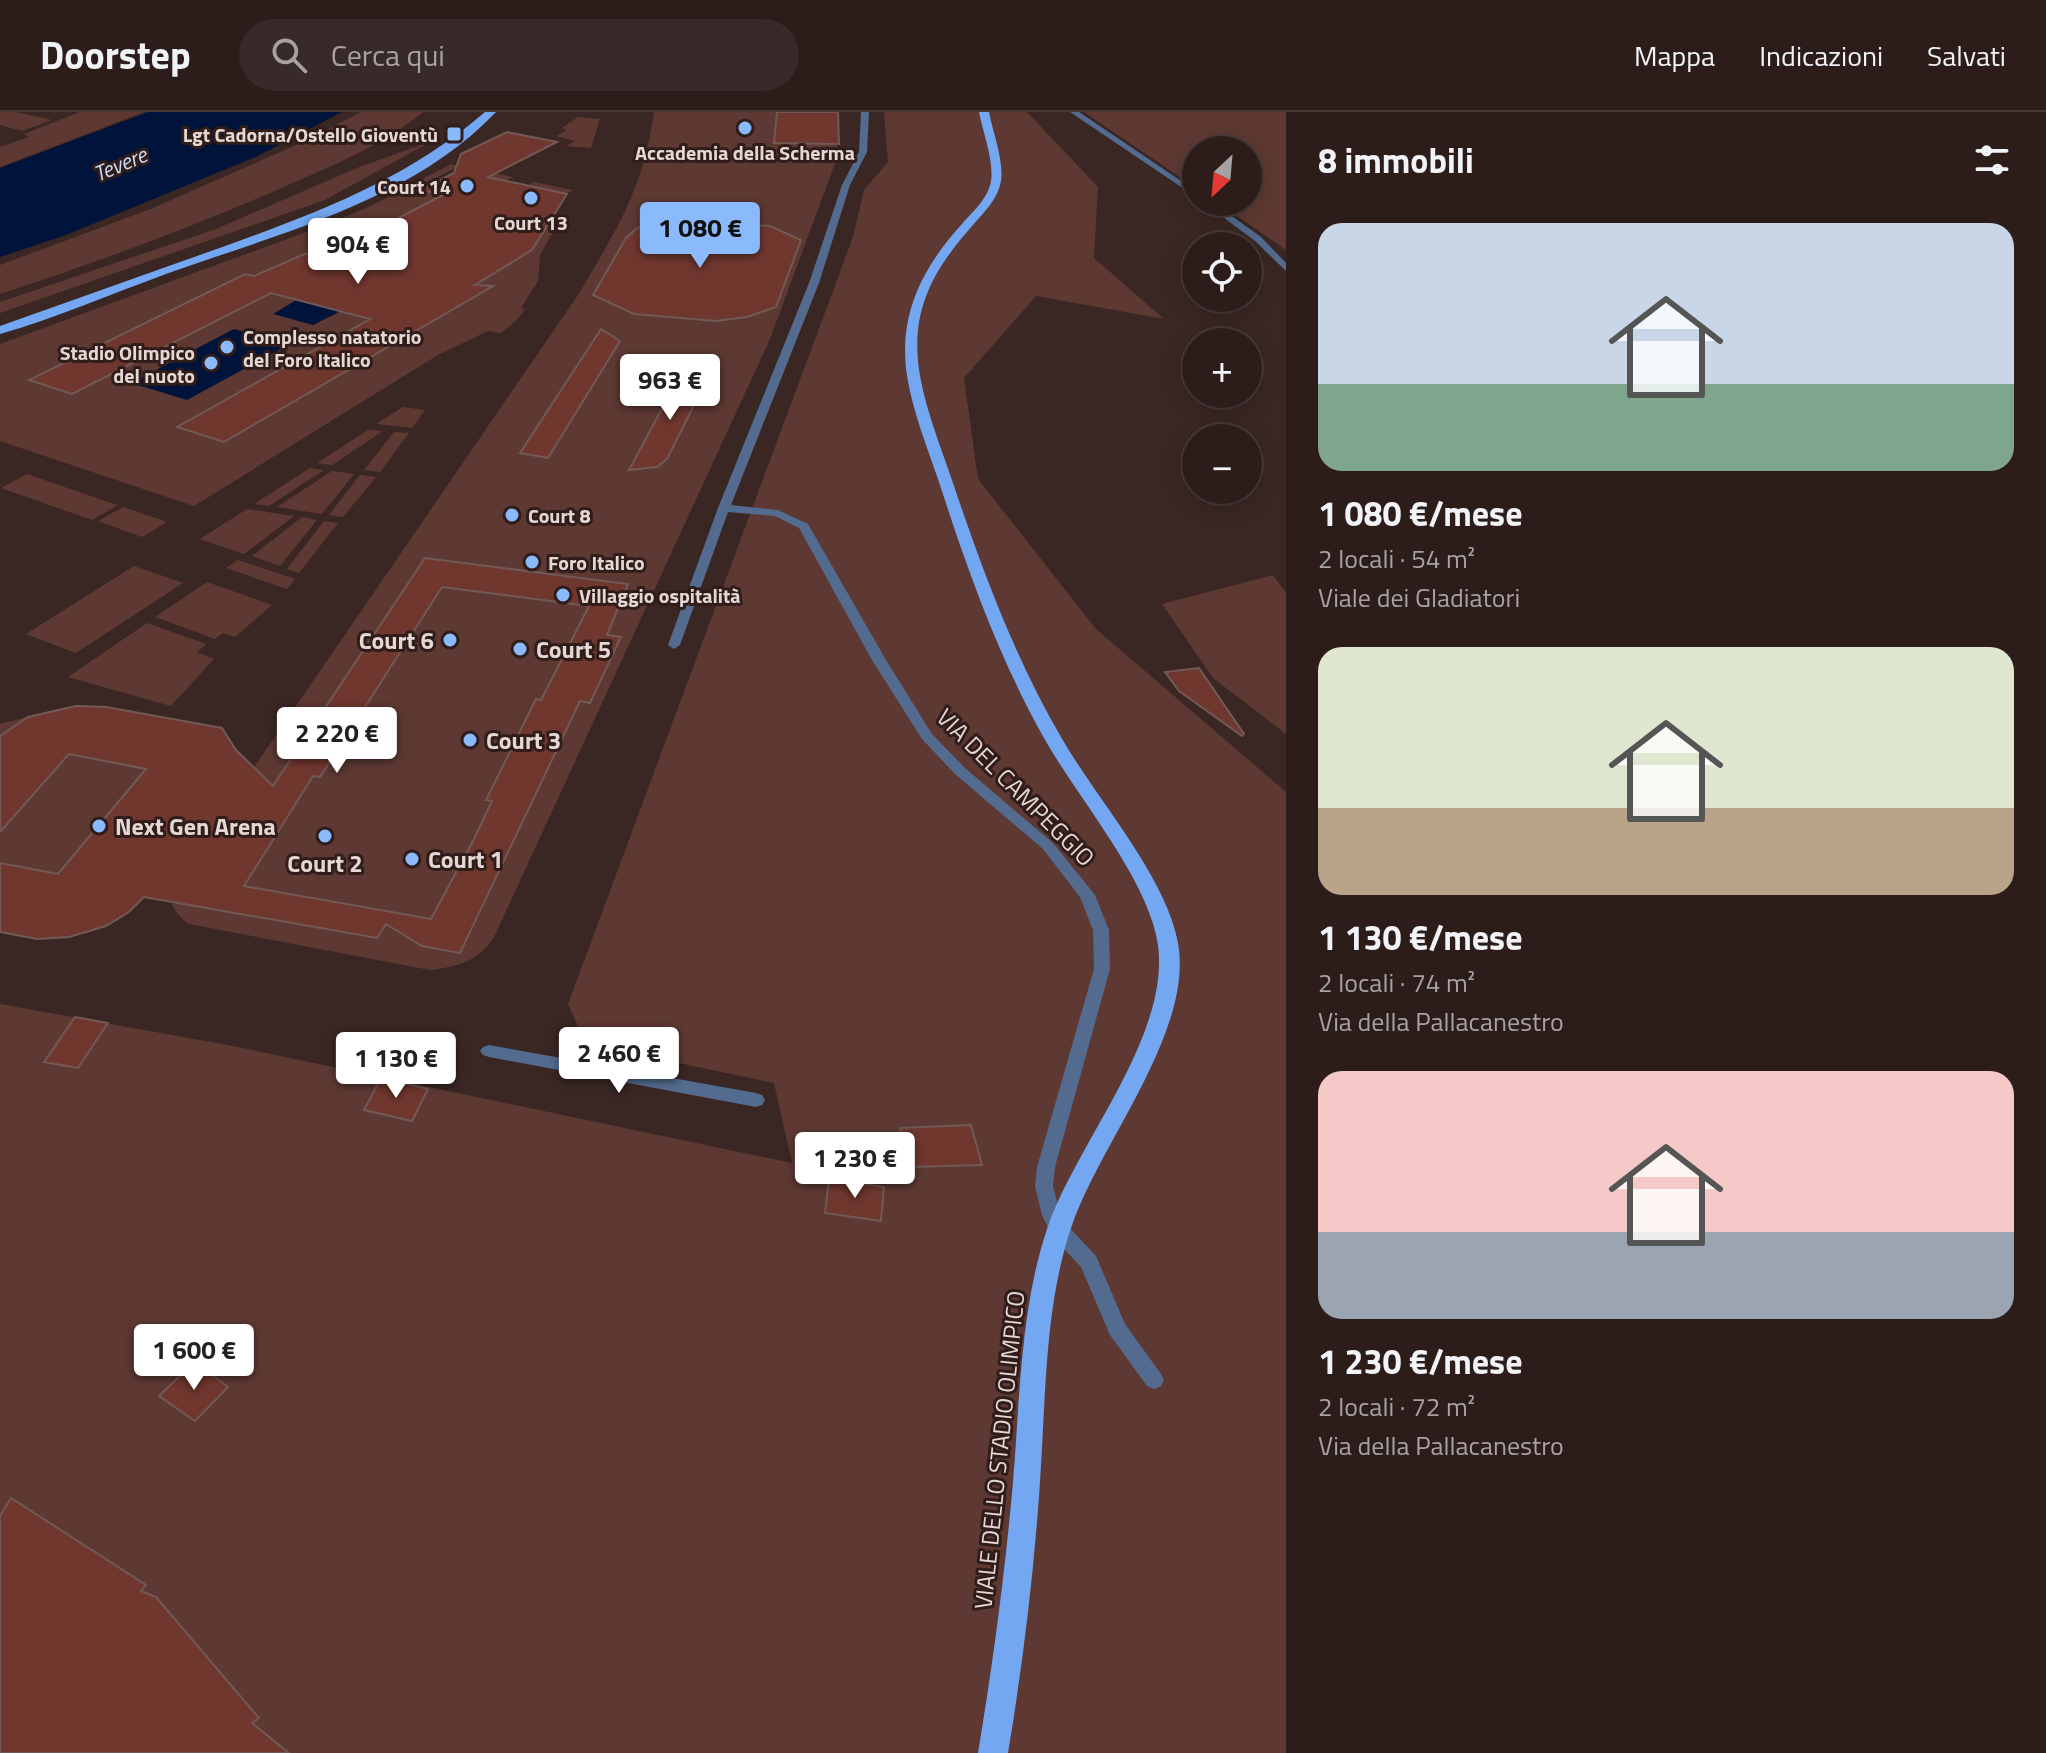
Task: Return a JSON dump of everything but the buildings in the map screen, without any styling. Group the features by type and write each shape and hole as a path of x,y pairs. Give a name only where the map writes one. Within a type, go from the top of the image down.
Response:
{"main road":[{"path":"0,330 235,246 352,200 426,162 467,134 491,112"},
{"name":"VIALE DELLO STADIO OLIMPICO","path":"984,112 997,184 987,202 928,276 918,297 912,360 918,394 959,523 1018,674 1059,750 1144,885 1161,920 1170,952 1162,1016 1080,1179 1059,1230 1040,1316 1021,1549 993,1753"}],"street":[{"path":"674,645 724,508 814,283 846,185 863,152 865,112"},
{"path":"1074,112 1182,185"},
{"path":"1226,216 1258,239 1286,268"},
{"name":"VIA DEL CAMPEGGIO","path":"724,508 778,513 804,526 879,660 927,736 960,771 1048,846 1079,882 1093,907 1101,940 1099,986 1045,1177 1046,1200 1059,1230"},
{"path":"489,1051 756,1100"},
{"path":"1059,1230 1083,1252 1125,1343 1154,1380"}],"shaded area":[{"path":"0,112 16,112 52,120 22,131 0,125"},
{"path":"80,112 144,112 0,167 0,147 29,137 24,134"},
{"path":"361,112 423,112 372,146 279,189 141,245 0,294 0,265 153,208 294,146"},
{"name":"Foro Italico","path":"654,112 838,112 837,158 770,339 495,935 483,951 468,961 430,970 189,924 172,904 172,892 178,878 578,295 616,229 635,187"},
{"path":"884,112 1027,112 1098,187 1094,258 1164,319 1036,296 964,378 978,479 1096,629 1286,792 1286,1753 0,1753 0,1004 233,1046 792,1163 774,1083 608,1048 579,1028 568,1004 853,237 864,190 888,162"},
{"path":"1084,112 1286,112 1286,250 1237,216 1262,216 1262,136 1182,136 1182,178"},
{"path":"578,117 600,119 591,148 566,146 575,141 556,136 567,130 562,128"},
{"path":"434,140 325,200 0,313 0,302 216,229 357,168"},
{"name":"Complesso natatorio del Foro Italico","path":"451,164 459,166 405,194 418,197 475,169 513,177 458,204 480,210 534,182 573,190 521,219 556,227 540,255 538,281 521,308 525,309 501,333 488,331 438,355 194,506 0,441 0,344 320,227 371,206"},
{"path":"403,407 425,410 412,428 376,424"},
{"path":"368,430 383,431 332,465 317,463"},
{"path":"394,432 409,433 380,472 364,470"},
{"path":"310,468 324,470 269,506 254,504"},
{"path":"332,471 354,474 322,514 277,507"},
{"path":"27,474 118,505 92,520 1,488"},
{"path":"360,475 376,477 343,517 329,515"},
{"path":"123,507 167,522 142,537 98,521"},
{"path":"247,509 294,516 244,554 200,539"},
{"path":"302,517 317,520 280,566 252,556"},
{"path":"324,521 338,523 299,573 287,569"},
{"path":"238,560 295,579 287,589 226,568"},
{"path":"134,566 183,583 76,653 26,634"},
{"path":"1273,575 1286,593 1286,734 1213,678 1162,604"},
{"path":"207,582 272,605 235,637 223,633 215,639 155,617"},
{"path":"147,623 206,644 197,652 214,659 171,706 68,677"},
{"name":"Next Gen Arena","path":"99,706 211,727 225,734 239,756 145,895 130,910 113,922 78,935 40,937 0,932 0,724 66,707"}],"water":[{"name":"Tevere","path":"148,112 342,112 258,156 66,235 0,257 0,168"},
{"path":"303,296 347,308 313,325 273,314"},
{"name":"Stadio Olimpico del nuoto","path":"234,329 290,344 187,400 131,383"}],"place":[{"name":"Accademia della Scherma","path":"745,128"},
{"name":"Lgt Cadorna/Ostello Gioventù","path":"454,134"},
{"name":"Court 14","path":"467,186"},
{"name":"Court 13","path":"531,198"},
{"name":"Complesso natatorio del Foro Italico","path":"227,347"},
{"name":"Stadio Olimpico del nuoto","path":"211,363"},
{"name":"Court 8","path":"512,515"},
{"name":"Foro Italico","path":"532,562"},
{"name":"Villaggio ospitalità","path":"563,595"},
{"name":"Court 6","path":"450,640"},
{"name":"Court 5","path":"520,649"},
{"name":"Court 3","path":"470,740"},
{"name":"Next Gen Arena","path":"99,826"},
{"name":"Court 2","path":"325,836"},
{"name":"Court 1","path":"412,859"}]}
